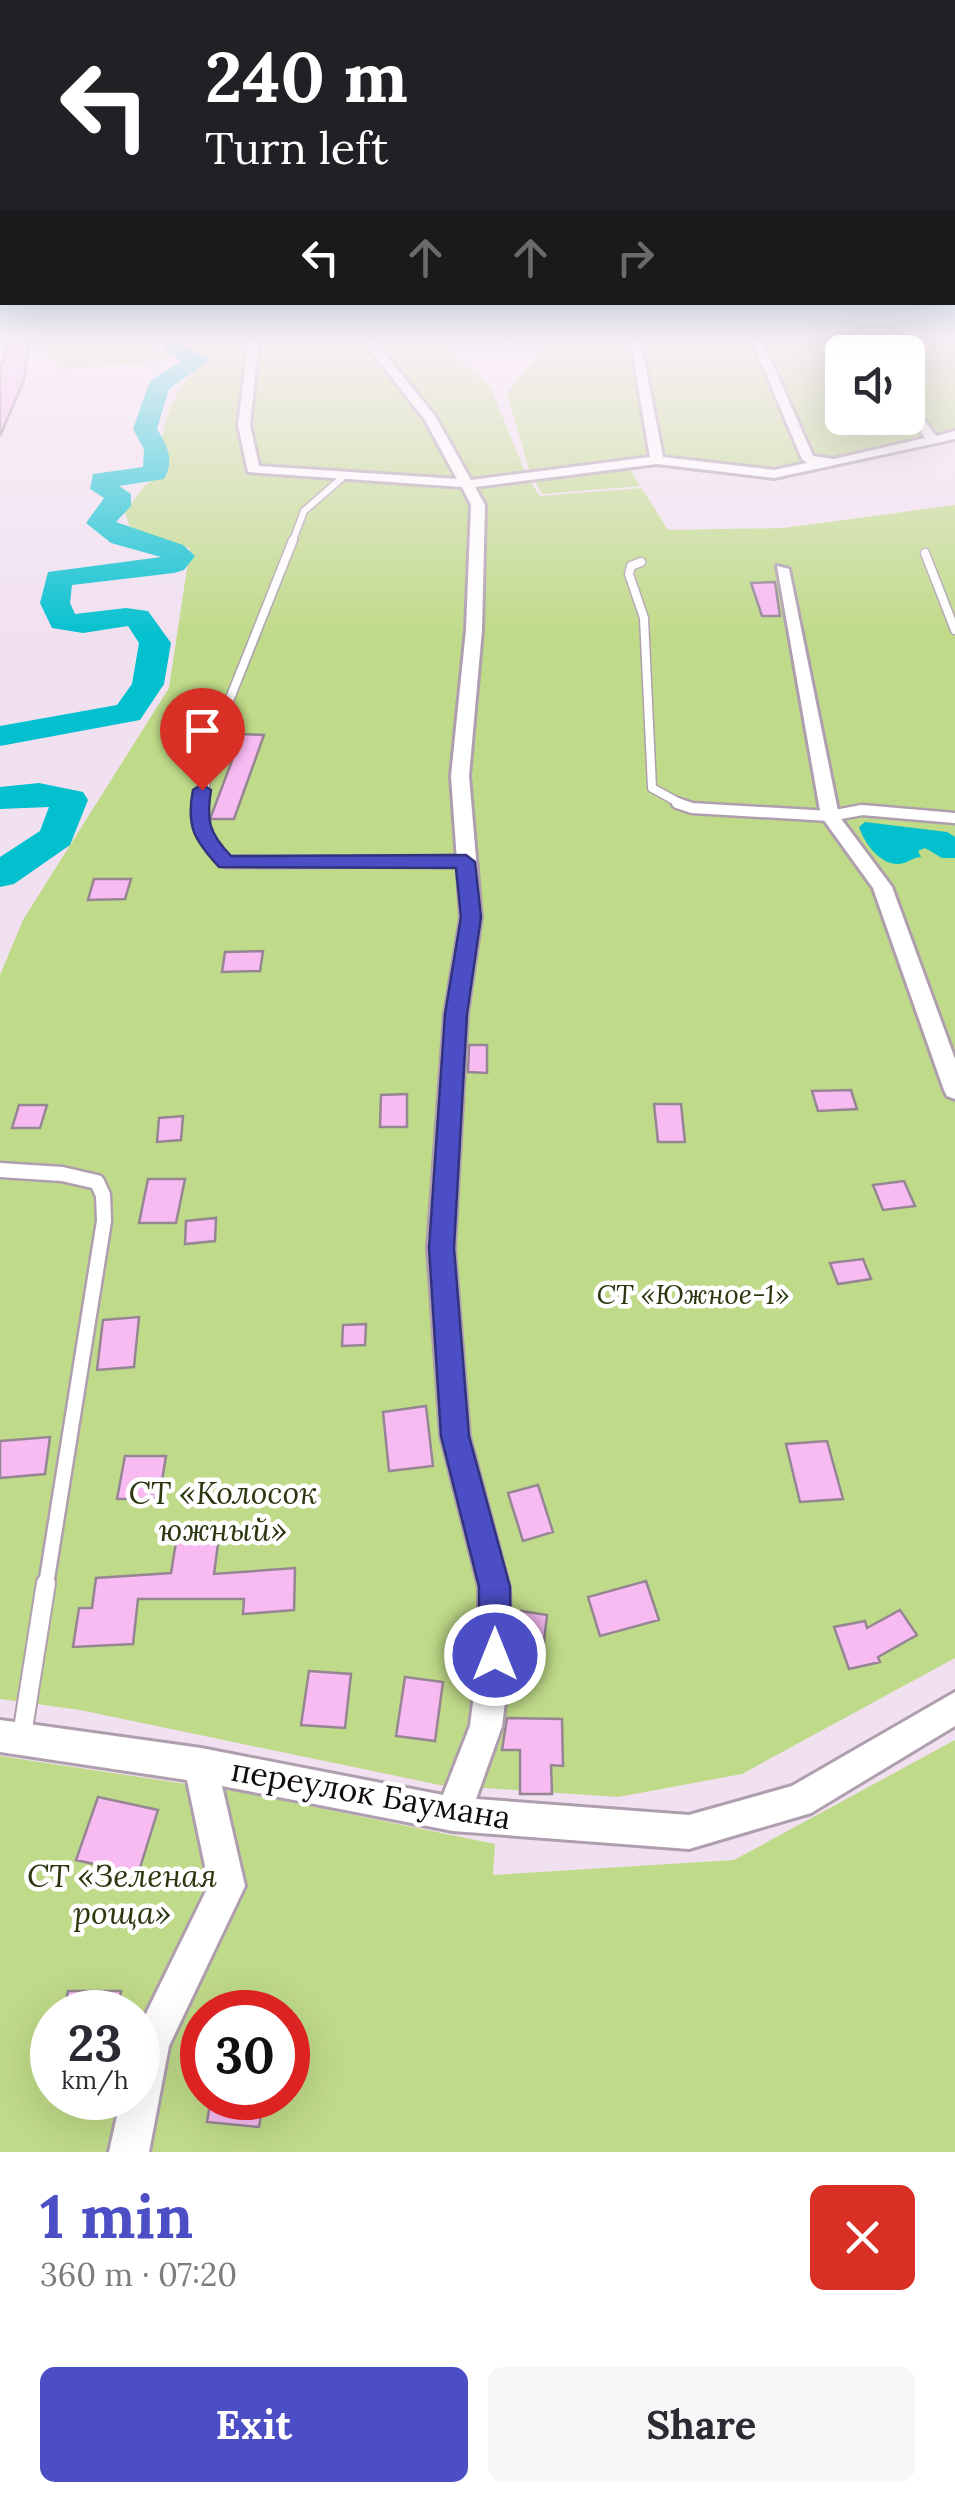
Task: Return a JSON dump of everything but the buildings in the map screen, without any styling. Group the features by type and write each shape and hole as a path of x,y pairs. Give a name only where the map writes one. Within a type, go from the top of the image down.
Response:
{"street":[{"path":"246,438 252,469 469,484 658,460 774,474 930,438"},
{"path":"443,438 478,505 474,630 461,736 471,917 456,1014 441,1248 455,1436 494,1587 495,1655 486,1726 454,1814"},
{"path":"655,438 658,460"},
{"path":"798,438 808,459 819,464"},
{"path":"782,569 830,816 882,887 955,1090"},
{"name":"переулок Баумана","path":"10,1737 201,1765 454,1814 690,1832 799,1801 955,1708"},
{"path":"129,2152 151,2043 226,1886 201,1765"}],"lane":[{"path":"342,478 304,511 281,562 221,721 196,820 204,839 226,862 466,862"},
{"path":"925,554 955,630"},
{"path":"641,562 631,566 629,574 640,591 646,630 645,695 652,788 671,802 692,808 830,816 862,810 955,818"},
{"path":"0,1170 62,1174 97,1182 103,1194 104,1222 10,1737"}],"green space":[{"path":"511,438 526,474 459,480 257,473 417,486 529,480 540,496 642,488 668,530 784,528 955,505 955,1658 742,1774 618,1797 440,1785 80,1710 0,1699 0,975 23,920 169,688 190,548 133,536 125,513 143,487 162,473 162,441"},
{"path":"520,438 941,438 780,479 655,465 629,468 640,486 542,494 530,473"},
{"name":"СТ «Зеленая роща»","path":"955,1740 955,2152 0,2152 0,1756 252,1794 495,1844 493,1875 734,1860"}],"water":[{"path":"865,822 947,832 955,837 955,858 942,858 925,848 918,851 921,857 904,863 889,862 866,841 859,827"}],"waterway":[{"path":"0,736 128,713 148,684 155,643 137,617 74,623 63,621 55,603 58,578 174,564 181,556 121,537 100,523 117,506 118,494 103,489 102,480 155,473 157,449 151,438"},
{"path":"0,798 39,794 70,800 57,837 0,875"}],"route":[{"path":"202,790 196,820 204,839 226,862 466,862 471,917 456,1014 441,1248 455,1436 494,1587 495,1655"}],"park label":[{"name":"СТ «Южное-1»","path":"693,1294"},
{"name":"СТ «Колосок южный»","path":"223,1512"}]}
